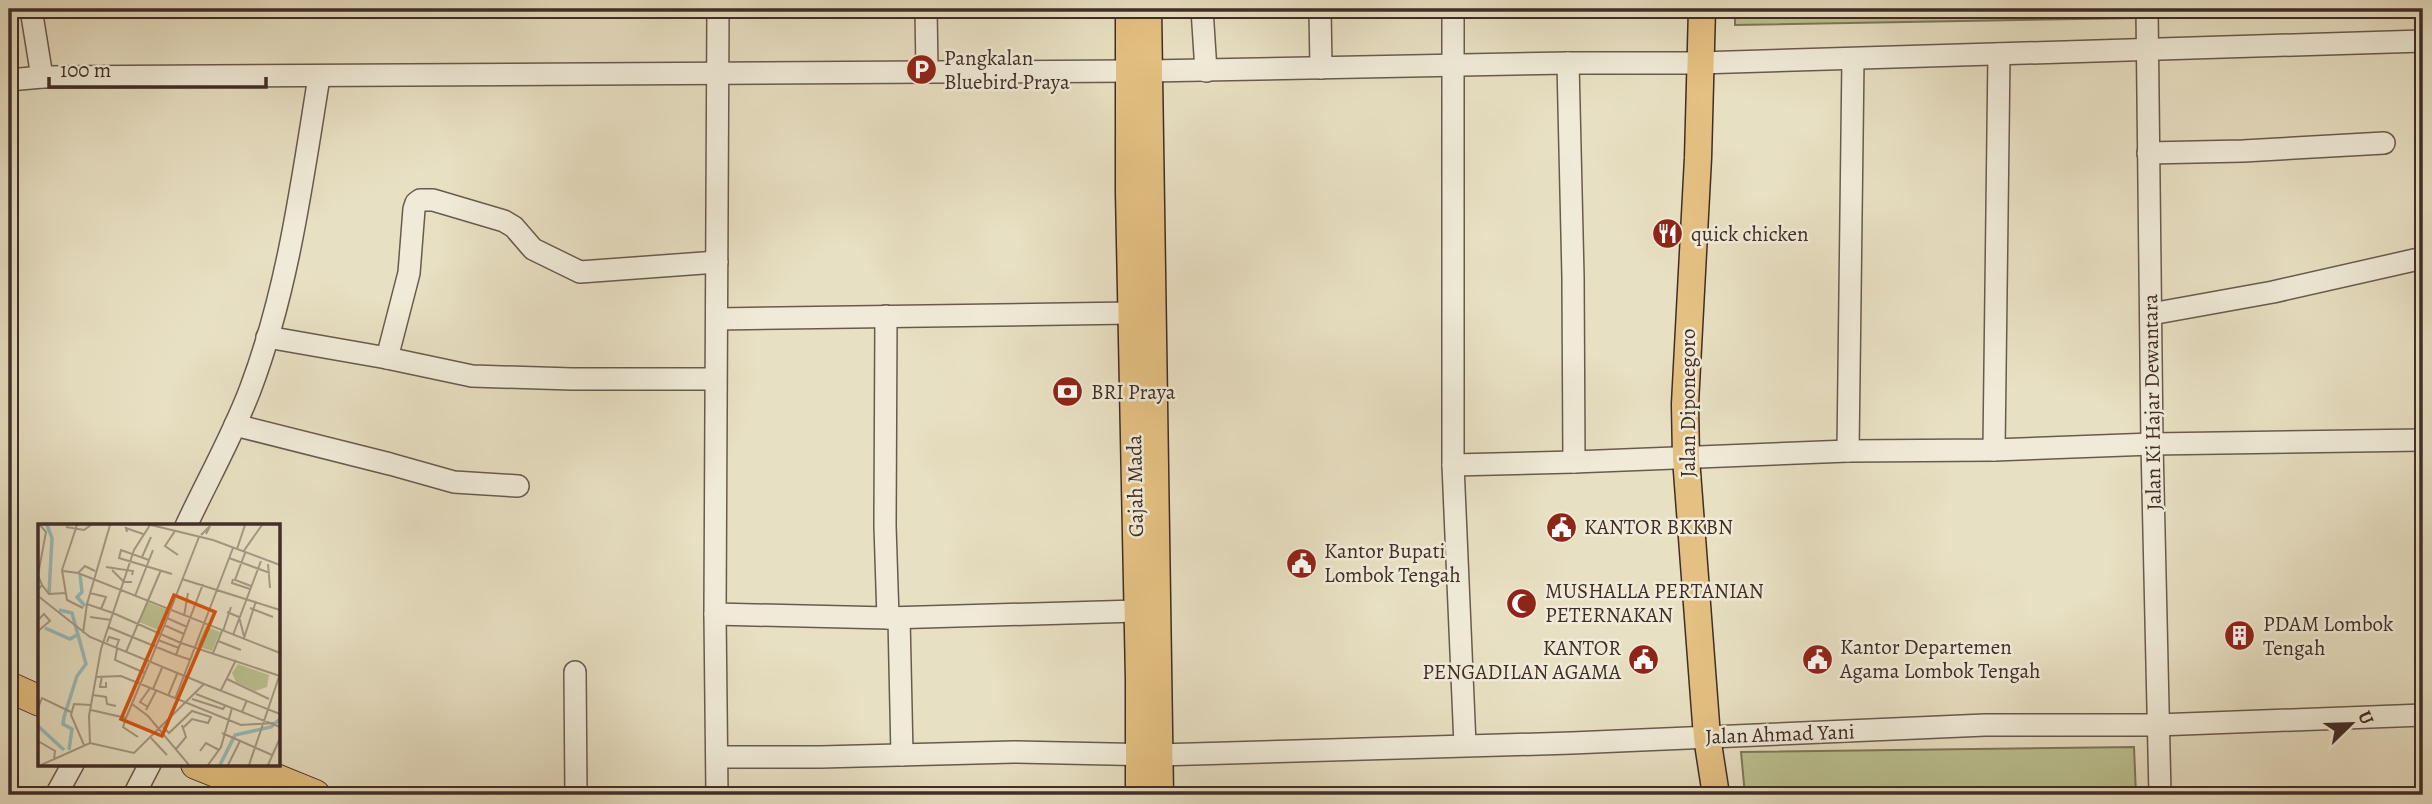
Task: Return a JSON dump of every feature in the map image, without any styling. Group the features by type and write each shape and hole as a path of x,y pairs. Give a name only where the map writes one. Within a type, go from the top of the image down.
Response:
{"highway":[{"path":"9,667 38,679"},
{"path":"9,687 38,700"},
{"path":"201,766 274,795"},
{"path":"231,779 315,795"}],"main road":[{"name":"Gajah Mada","path":"1129,9 1140,71 1144,465 1137,611 1139,680 1148,754 1160,795"},
{"name":"Gajah Mada","path":"1139,795 1160,676 1131,313 1129,193 1147,9"},
{"name":"Jalan Diponegoro","path":"1702,9 1698,158 1685,404 1686,458 1707,737 1716,795"}],"street":[{"path":"31,9 42,77"},
{"path":"717,795 715,379 718,9"},
{"path":"926,9 927,71"},
{"path":"1202,9 1206,71"},
{"path":"1320,9 1321,68"},
{"path":"1453,9 1453,465 1465,745"},
{"name":"Jalan Ki Hajar Dewantara","path":"2147,9 2151,444 2160,795"},
{"path":"9,80 42,77 1206,71 1569,63 1699,63 2423,41"},
{"path":"1994,450 2000,54"},
{"path":"1848,451 1853,59"},
{"path":"1569,63 1574,462"},
{"path":"187,524 250,390 267,337 289,251 319,77"},
{"path":"2148,153 2385,143"},
{"path":"387,358 409,273 414,209 420,201 438,201 504,220 533,248 580,272 717,262"},
{"path":"2151,314 2273,292 2423,258"},
{"path":"717,319 1131,313"},
{"path":"886,316 885,526 894,618 902,755"},
{"path":"267,337 472,376 715,379"},
{"path":"235,425 454,482 518,486"},
{"path":"1453,465 1848,451 2423,440"},
{"path":"715,614 894,618 1137,611"},
{"path":"575,672 576,795"},
{"name":"Jalan Ahmad Yani","path":"718,757 1041,752 1148,754 1707,737 1985,725 2157,725 2423,715"},
{"path":"56,795 73,766"},
{"path":"134,795 149,766"}],"green space":[{"path":"1735,9 2137,9 2138,18 1735,25"},
{"path":"2134,747 2136,795 1745,795 1741,752"}],"place":[{"name":"Pangkalan Bluebird Praya","path":"921,70"},
{"name":"quick chicken","path":"1668,234"},
{"name":"BRI Praya","path":"1068,392"},
{"name":"KANTOR BKKBN","path":"1561,527"},
{"name":"Kantor Bupati Lombok Tengah","path":"1301,563"},
{"name":"MUSHALLA PERTANIAN PETERNAKAN","path":"1522,603"},
{"name":"PDAM Lombok Tengah","path":"2240,636"},
{"name":"Kantor Departemen Agama Lombok Tengah","path":"1817,659"},
{"name":"KANTOR PENGADILAN AGAMA","path":"1644,660"}]}
